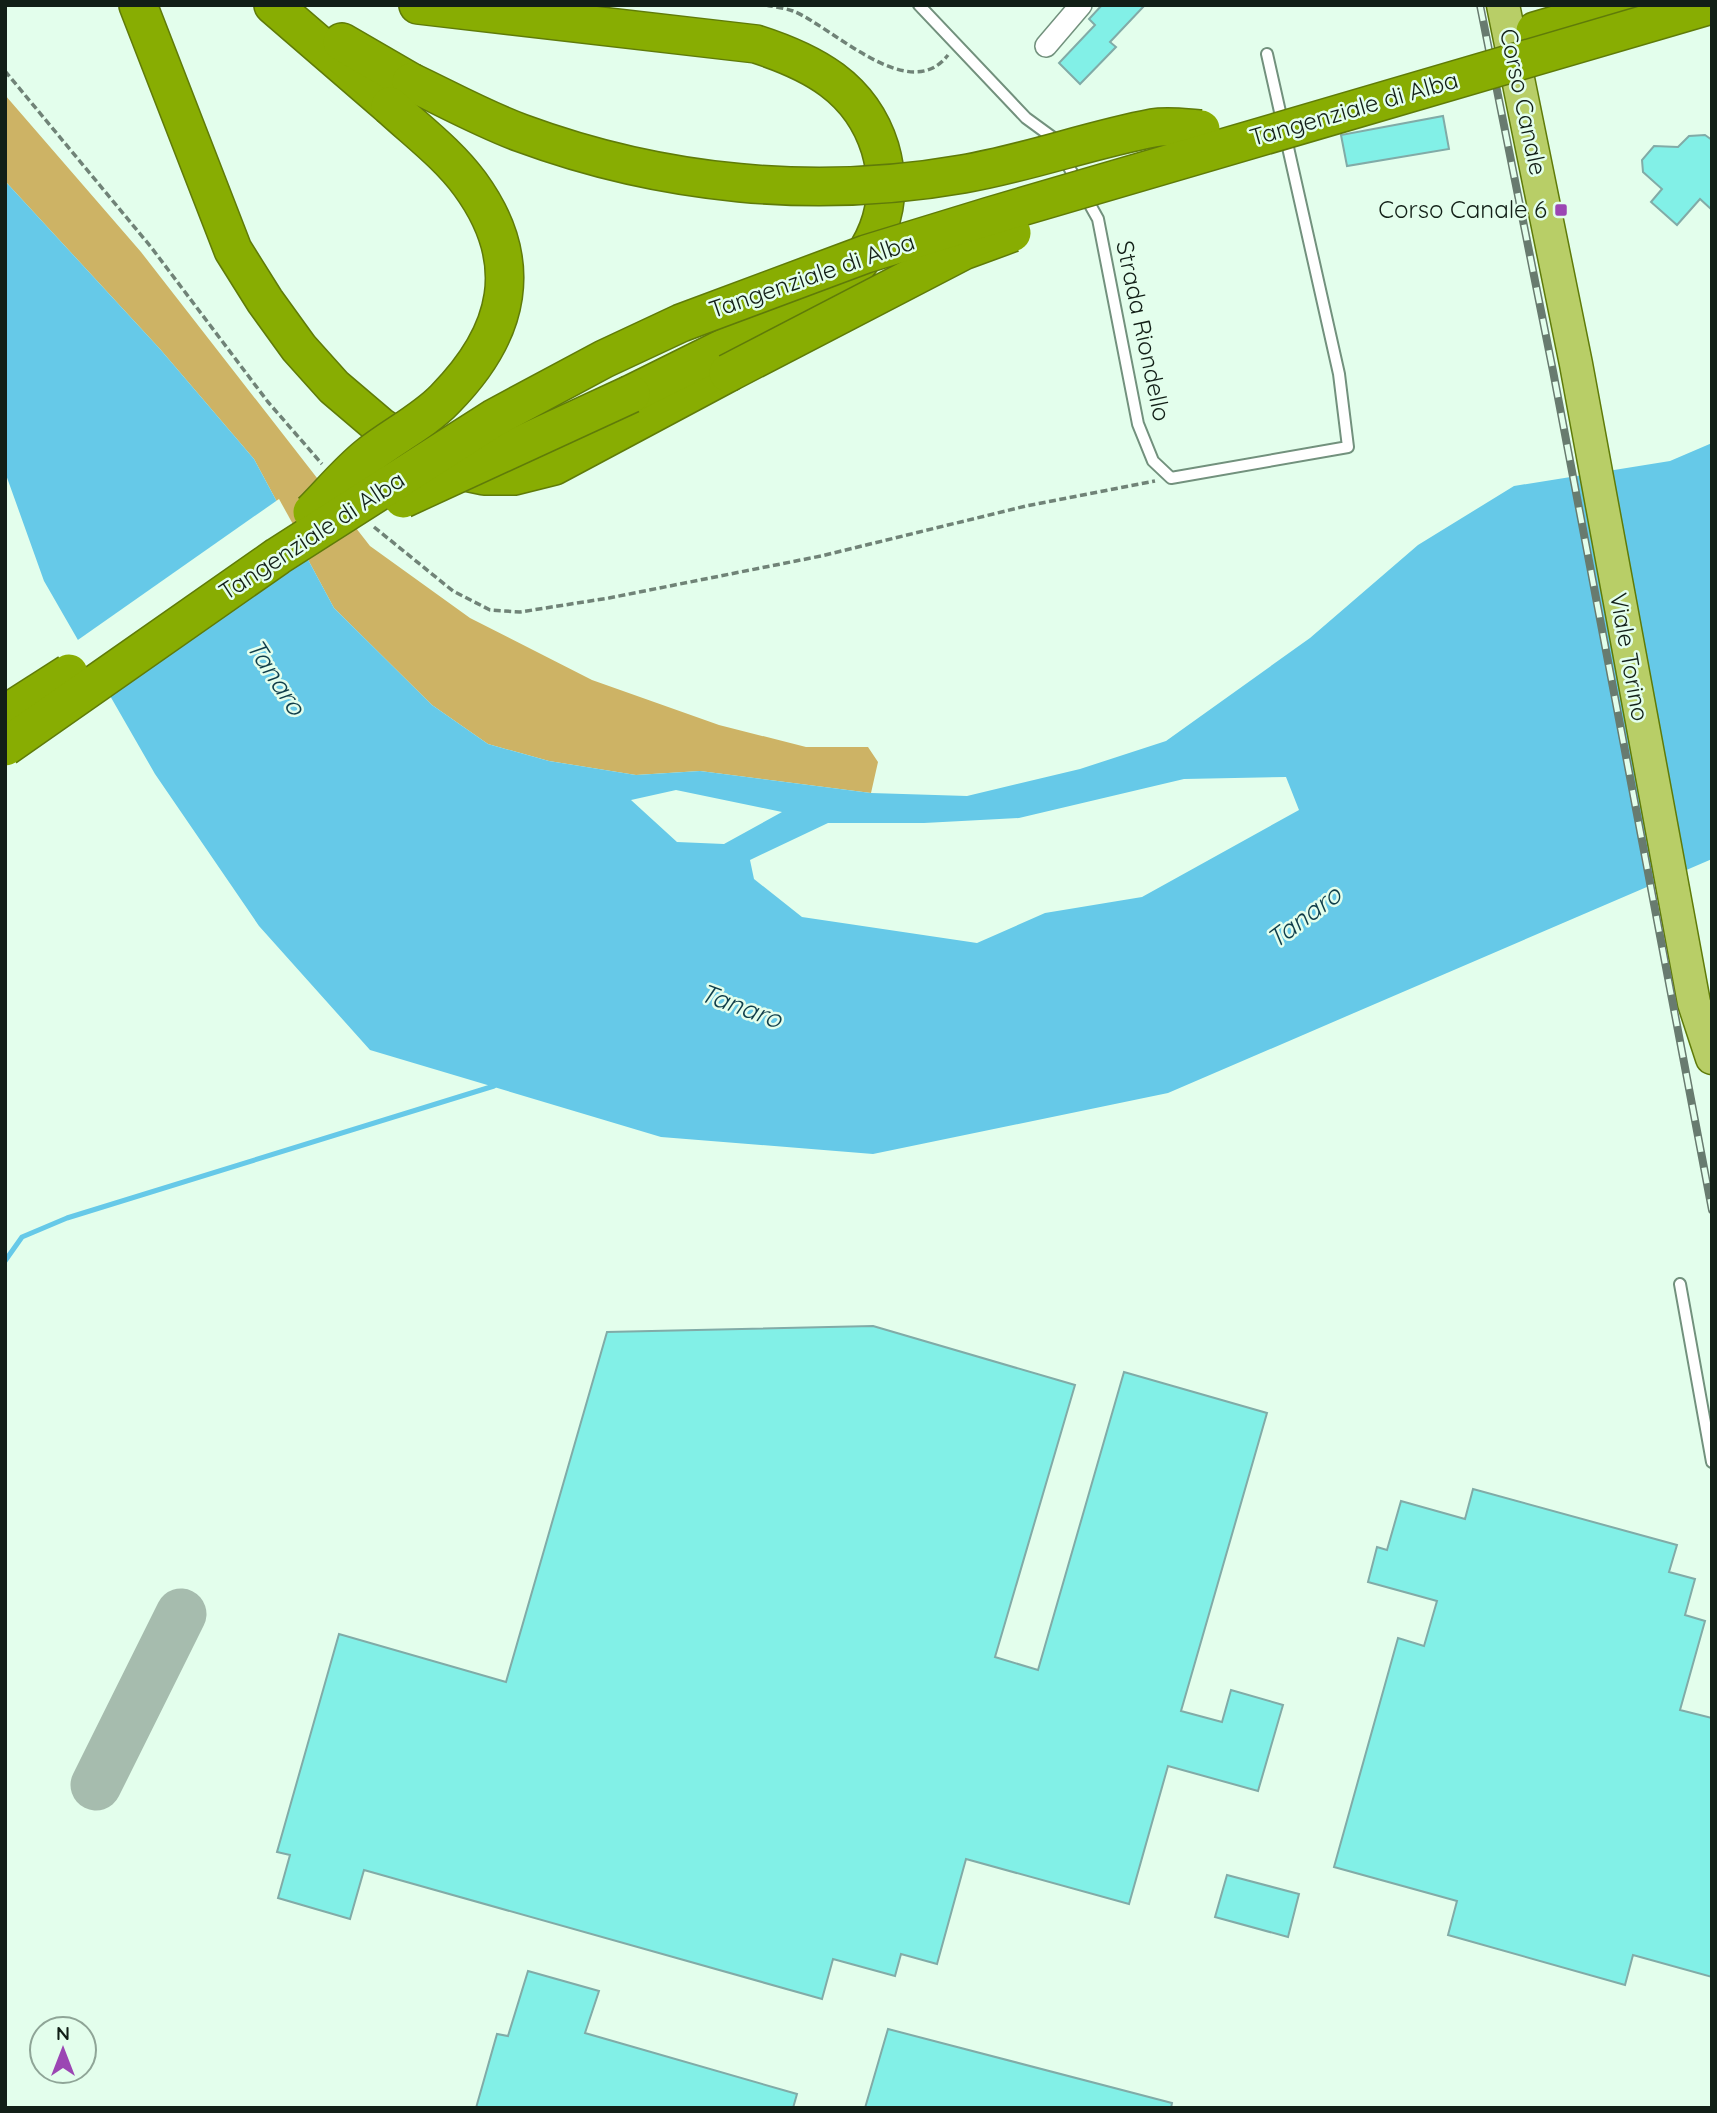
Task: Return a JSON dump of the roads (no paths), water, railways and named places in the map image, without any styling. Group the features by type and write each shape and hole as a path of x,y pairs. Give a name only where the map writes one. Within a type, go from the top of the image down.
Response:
{"highway":[{"path":"138,5 233,250 299,348 334,387 381,427 441,467 484,476 514,476 554,466 964,251 1171,177 1203,141 1156,127 1010,166 924,181 857,187 740,183 642,168 584,153 400,94 273,5"},
{"path":"288,5 346,45 400,94 446,157 470,183 498,233 506,262 498,322 476,362 444,400 366,457 312,512"},
{"path":"278,556 631,394 828,295 862,260 881,228 885,195 884,163 874,129 853,97 827,74 796,57 756,44 418,5"},
{"name":"Tangenziale di Alba","path":"5,747 278,556 494,418 604,359 681,323 866,254 1623,5"},
{"name":"Tangenziale di Alba","path":"5,715 486,397 591,340 670,302 749,271 881,228 1203,141 1700,16"}],"main road":[{"name":"Corso Canale","path":"1505,16 1576,364"},
{"name":"Viale Torino","path":"1576,364 1683,950 1694,1003 1712,1058"},
{"name":"Viale Torino","path":"1683,950 1710,982"}],"street":[{"path":"1046,46 1081,5"},
{"path":"1505,16 1576,5"},
{"path":"1518,76 1700,16 1712,20"}],"lane":[{"name":"Strada Riondello","path":"919,5 1026,118 1052,137 1098,219 1138,424 1153,461 1171,478 1348,447 1339,374 1267,54"},
{"path":"1680,5 1700,16"},
{"path":"1680,1284 1712,1462"}],"water":[{"name":"Tanaro","path":"5,181 160,349 254,459 334,608 432,705 488,744 549,761 636,775 700,771 871,793 967,796 1080,769 1166,741 1310,638 1418,545 1514,486 1670,461 1712,443 1712,859 1168,1093 873,1154 661,1137 370,1050 259,926 155,774 44,581 5,472","holes":["1286,777 1299,810 1142,897 1045,913 977,943 802,917 754,879 750,860 828,823 924,823 1019,818 1184,779","676,790 782,812 724,844 677,842 631,800"]}],"waterway":[{"path":"5,1261 22,1237 67,1218 494,1086"}],"railway":[{"path":"1480,5 1553,371 1712,1210"}],"place":[{"name":"Corso Canale 6","path":"1561,210"}]}
